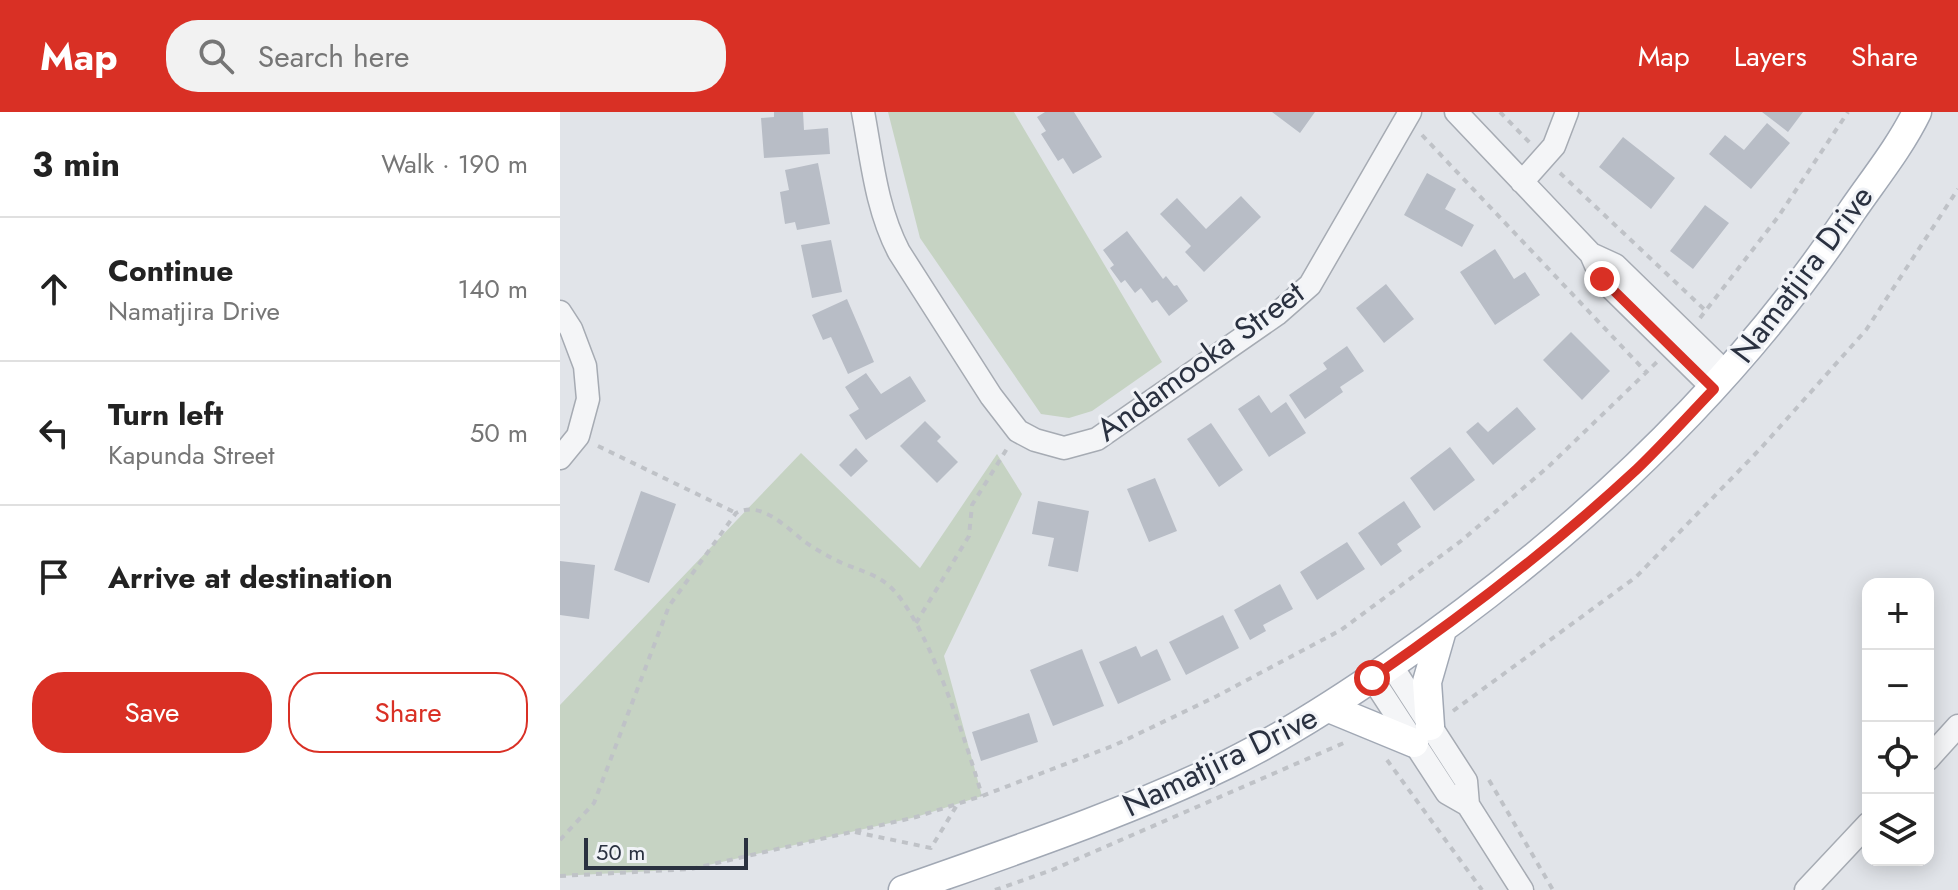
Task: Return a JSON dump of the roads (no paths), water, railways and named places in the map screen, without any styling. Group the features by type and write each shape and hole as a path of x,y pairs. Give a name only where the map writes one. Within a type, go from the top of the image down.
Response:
{"main road":[{"name":"Namatjira Drive","path":"903,890 1085,825 1229,764 1329,708 1442,630 1530,563 1628,477 1720,382 1822,256 1917,112"},
{"path":"1329,708 1432,721 1427,682 1442,630"}],"street":[{"name":"Andamooka Street","path":"863,112 878,202 899,252 991,396 1018,431 1035,440 1064,448 1097,439 1277,314 1310,285 1408,115"},
{"path":"1456,112 1591,254 1602,279 1720,382"},
{"path":"1522,182 1554,146 1567,112"},
{"path":"560,312 571,329 585,366 588,399 578,436 560,458"},
{"path":"1381,672 1432,721 1466,781 1468,805 1522,890"},
{"path":"1934,752 1958,726"},
{"path":"1815,887 1862,831"}]}
